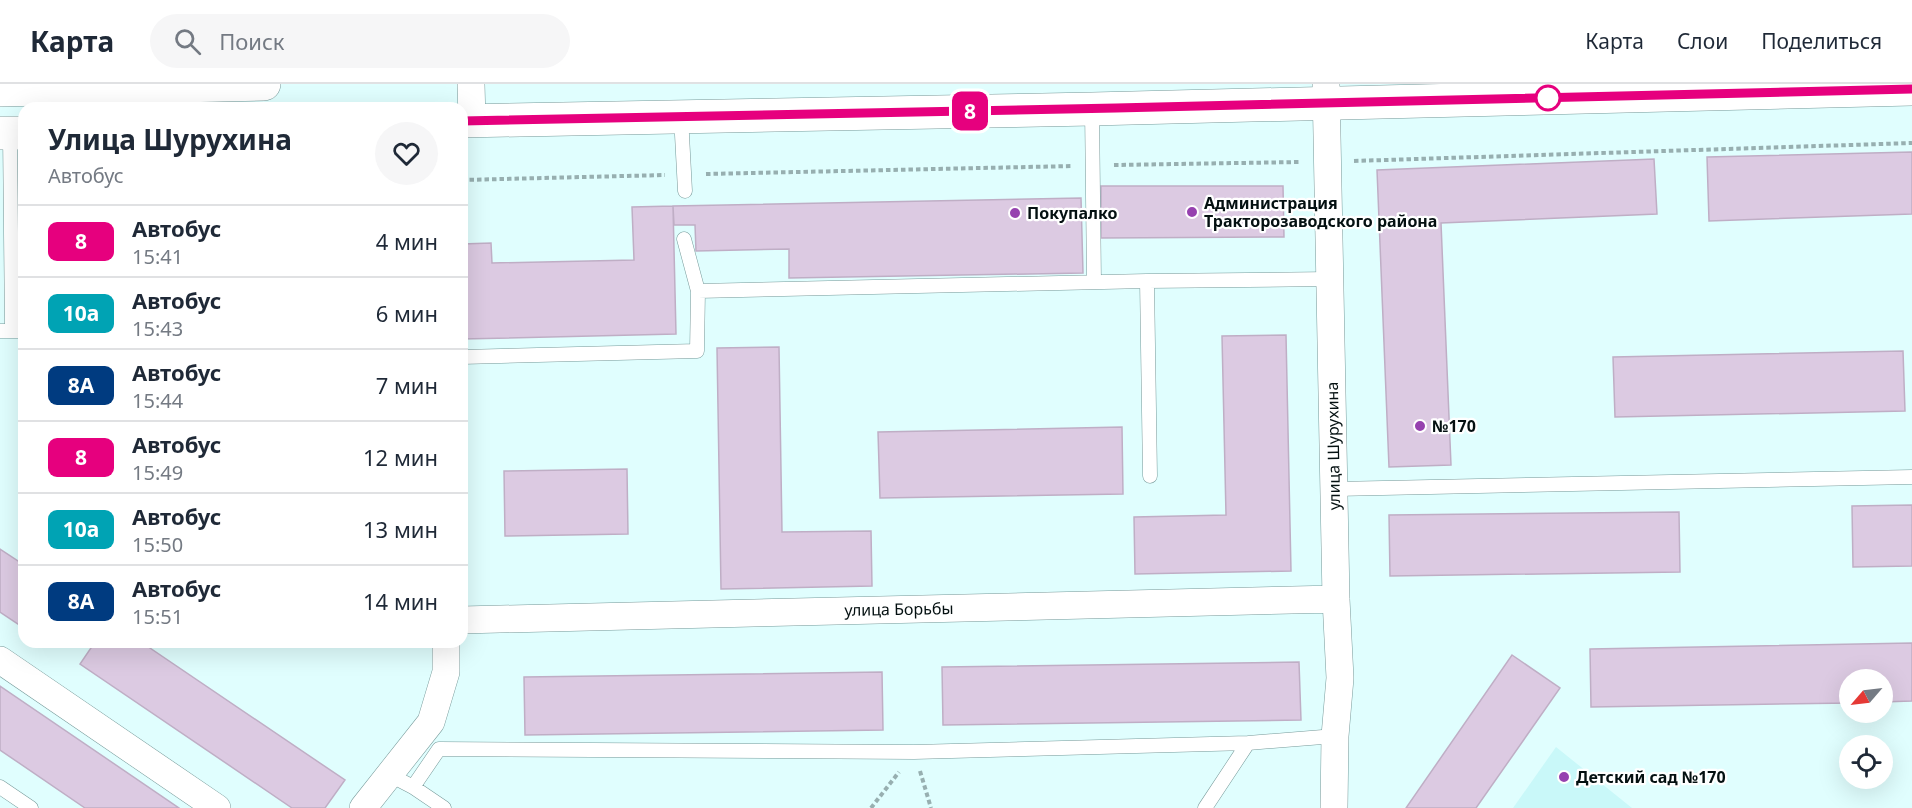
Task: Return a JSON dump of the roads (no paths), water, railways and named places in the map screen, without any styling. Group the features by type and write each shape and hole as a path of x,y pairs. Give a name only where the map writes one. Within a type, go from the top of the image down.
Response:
{"main road":[{"path":"0,90 264,84"},
{"path":"468,124 681,116 1092,109 1325,94 1912,89"}],"street":[{"path":"468,104 471,84"},
{"name":"улица Шурухина","path":"1325,94 1336,598 1340,678 1335,736 1334,808"},
{"name":"улица Борьбы","path":"468,620 1336,598"},
{"path":"363,808 401,781 431,722 446,672 446,648"},
{"path":"0,660 217,808"}],"lane":[{"path":"1092,109 1094,282"},
{"path":"681,116 685,191"},
{"path":"11,133 12,331"},
{"path":"468,357 697,351 698,291 684,239"},
{"path":"698,291 1329,279"},
{"path":"1147,281 1150,476"},
{"path":"1335,489 1912,477"},
{"path":"444,808 401,781 439,749 914,752 1248,743 1335,736"},
{"path":"1205,808 1248,743"},
{"path":"0,787 31,808"}],"place":[{"name":"Администрация Тракторозаводского района","path":"1192,212"},
{"name":"Покупалко","path":"1015,213"},
{"name":"№170","path":"1420,426"},
{"name":"Детский сад №170","path":"1564,777"}]}
